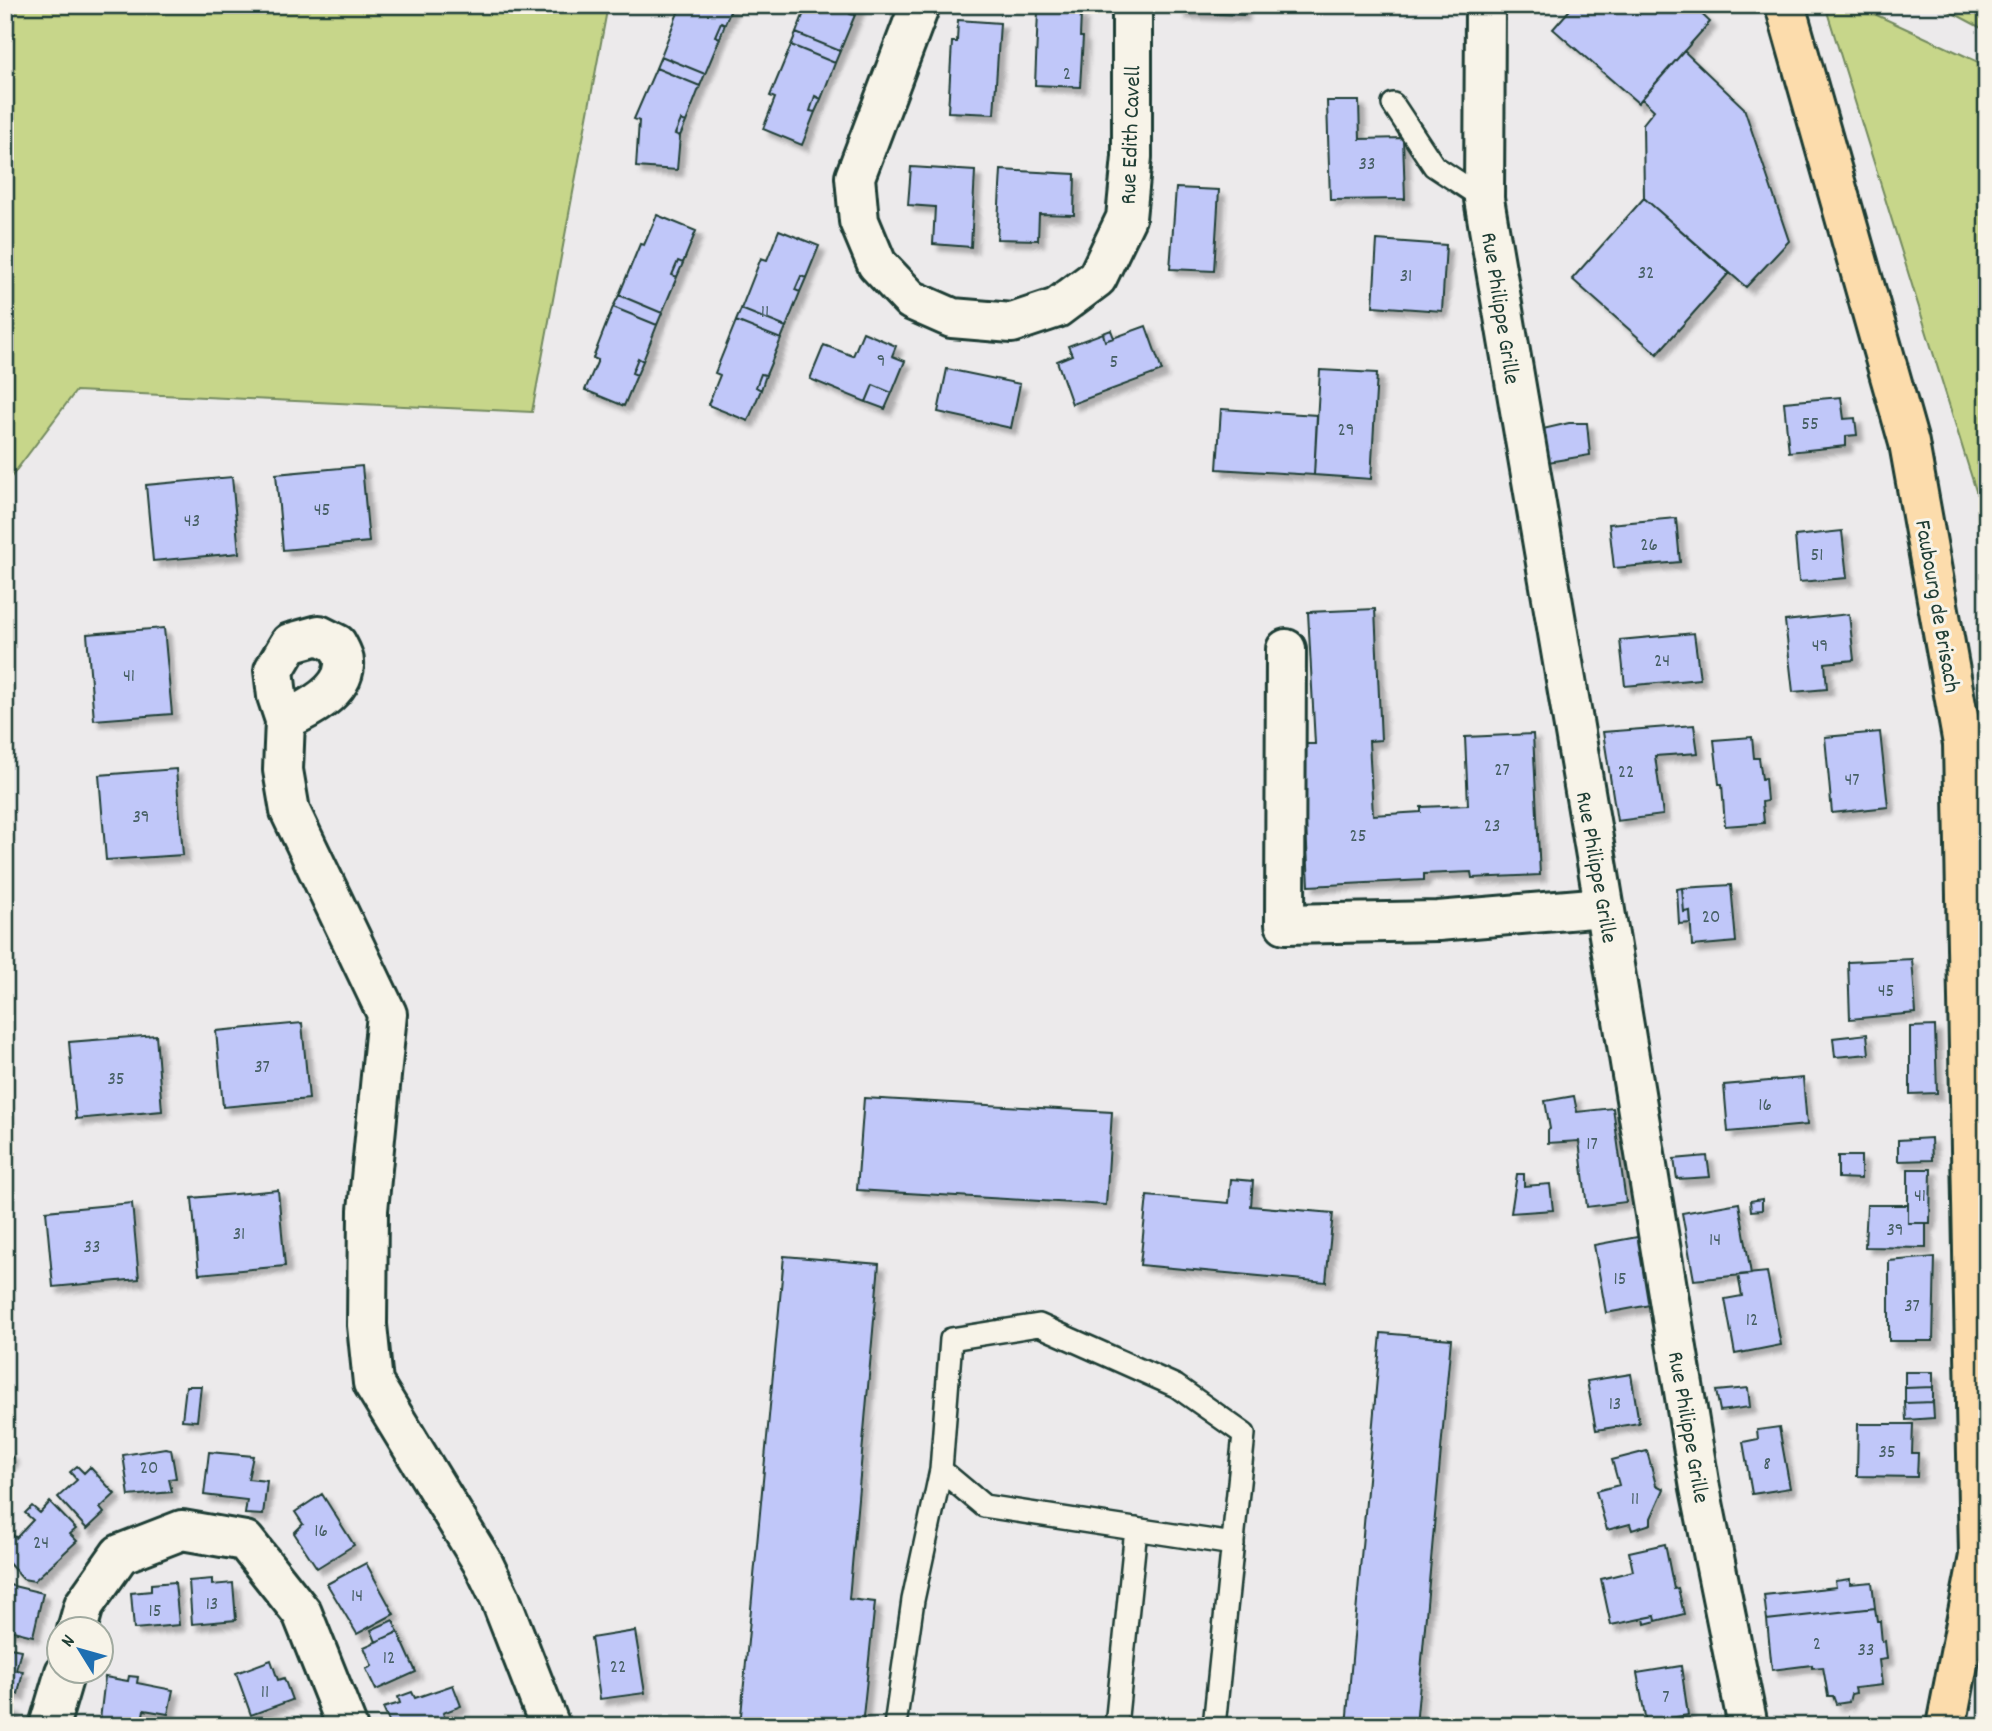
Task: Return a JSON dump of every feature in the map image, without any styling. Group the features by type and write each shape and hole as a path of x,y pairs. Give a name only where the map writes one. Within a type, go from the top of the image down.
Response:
{"main road":[{"name":"Faubourg de Brisach","path":"1785,5 1909,443 1964,744 1979,1556 1946,1726"}],"street":[{"name":"Rue Edith Cavell","path":"920,5 855,177 859,221 877,264 911,300 952,317 1012,323 1057,308 1097,278 1126,218 1132,157 1132,5"},
{"name":"Rue Philippe Grille","path":"1485,5 1484,199 1700,1488 1748,1726"},
{"path":"1286,649 1285,924 1438,921 1604,907"},
{"path":"285,720 283,769 290,811 387,1014 369,1210 368,1325 373,1383 484,1565 500,1598 550,1726"},
{"path":"81,1616 84,1605 120,1554 182,1530 245,1541 302,1614 347,1726"},
{"path":"49,1726 61,1686"}],"lane":[{"path":"1393,104 1434,166 1484,199"},
{"path":"895,1726 913,1600 941,1470 951,1339 1039,1325 1176,1386 1244,1434 1214,1726"},
{"path":"941,1470 984,1506 1233,1544"},
{"path":"1116,1726 1136,1529"}],"green space":[{"path":"5,5 608,5 532,412 76,391 5,485"},
{"path":"1825,5 1855,5 1987,66 1987,490 1976,491"},
{"path":"1938,5 1987,5 1987,31"}],"building":[{"path":"681,5 733,5 725,24 721,22 715,36 720,38 705,74 661,56"},
{"path":"807,5 853,5 850,14 855,15 840,51 796,33"},
{"path":"853,5 859,5 855,15 850,14"},
{"path":"1180,5 1243,5 1243,15 1180,12"},
{"path":"1574,5 1692,5 1710,22 1638,103 1553,29"},
{"path":"1038,11 1081,13 1080,37 1083,37 1080,87 1035,85"},
{"path":"958,20 1000,23 994,114 948,112 952,42 957,42"},
{"path":"721,22 725,24 720,38 715,36"},
{"path":"796,33 840,51 835,63 791,45"},
{"path":"791,45 835,63 821,99 815,96 810,111 815,112 802,145 763,129 775,98 770,96"},
{"path":"1684,51 1744,108 1789,241 1746,287 1644,198 1643,124 1654,110 1642,99"},
{"path":"661,56 705,74 700,86 656,68"},
{"path":"656,68 700,86 686,122 681,120 675,134 680,136 677,170 636,167 639,121 634,119"},
{"path":"815,96 821,99 815,112 810,111"},
{"path":"1327,101 1359,101 1360,139 1403,138 1405,199 1330,200"},
{"path":"681,120 686,122 680,136 675,134"},
{"path":"911,167 975,171 971,247 933,244 935,207 908,205"},
{"path":"1001,170 1075,174 1074,215 1039,214 1038,240 997,239"},
{"path":"1176,188 1219,190 1214,271 1170,269"},
{"path":"1644,198 1729,273 1657,354 1572,279"},
{"path":"657,215 696,231 683,263 678,261 672,275 677,277 662,313 619,295 640,244 644,245"},
{"path":"779,230 819,246 806,278 801,276 795,290 800,292 786,327 741,309 761,258 767,260"},
{"path":"1377,240 1446,245 1442,311 1373,306"},
{"path":"678,261 683,263 677,277 672,275"},
{"path":"801,276 806,278 800,292 795,290"},
{"path":"619,295 662,313 657,325 613,307"},
{"path":"613,307 657,325 643,361 638,358 632,373 637,375 624,406 585,390 598,360 593,358"},
{"path":"741,309 786,327 781,339 736,321"},
{"path":"736,321 781,339 766,375 761,374 756,387 761,390 748,421 708,405 720,375 715,373"},
{"path":"1146,326 1162,371 1072,404 1057,361 1072,355 1068,346 1103,333 1105,341"},
{"path":"1111,330 1114,338 1105,341 1103,333"},
{"path":"863,332 896,346 892,356 905,361 892,393 873,385 866,402 810,379 824,345 853,356"},
{"path":"638,358 643,361 637,375 632,373"},
{"path":"947,369 1020,384 1011,428 938,412"},
{"path":"1320,370 1377,373 1371,479 1314,475"},
{"path":"761,374 766,375 761,390 756,387"},
{"path":"873,385 892,393 885,409 866,402"},
{"path":"1841,397 1844,419 1855,418 1857,435 1846,436 1846,446 1789,452 1784,402"},
{"path":"1221,409 1317,415 1314,475 1217,469"},
{"path":"1569,423 1587,423 1590,455 1548,462 1543,429"},
{"path":"362,466 369,542 283,550 276,474"},
{"path":"232,477 239,553 153,561 146,485"},
{"path":"1676,518 1680,562 1614,568 1609,524"},
{"path":"1842,531 1847,578 1799,582 1795,536"},
{"path":"1375,609 1381,740 1369,741 1373,815 1421,812 1421,807 1468,805 1465,737 1533,734 1540,875 1472,878 1471,872 1424,874 1424,880 1309,886 1302,744 1315,744 1308,612"},
{"path":"1849,614 1854,660 1825,663 1827,689 1793,692 1785,621"},
{"path":"164,628 172,714 94,720 87,634"},
{"path":"1694,633 1700,679 1625,686 1620,640"},
{"path":"1694,725 1698,753 1655,756 1663,815 1617,821 1603,732"},
{"path":"1880,732 1888,807 1832,813 1825,737"},
{"path":"1752,737 1754,758 1759,758 1762,779 1765,778 1767,801 1762,802 1764,823 1725,826 1722,784 1719,784 1714,740"},
{"path":"176,769 183,855 106,860 99,775"},
{"path":"1731,885 1736,942 1692,946 1690,911 1684,912 1682,888"},
{"path":"1682,888 1684,912 1690,911 1691,923 1679,924 1677,889"},
{"path":"1912,959 1916,1013 1850,1019 1848,962"},
{"path":"302,1023 309,1099 223,1107 216,1031"},
{"path":"1935,1026 1937,1093 1910,1094 1910,1027"},
{"path":"1867,1034 1869,1054 1835,1057 1833,1038"},
{"path":"156,1035 162,1111 76,1119 69,1042"},
{"path":"1803,1078 1807,1125 1728,1132 1724,1085"},
{"path":"1574,1096 1577,1112 1613,1108 1626,1202 1587,1207 1579,1141 1548,1143 1550,1129 1545,1101"},
{"path":"864,1098 1112,1112 1106,1205 857,1190"},
{"path":"1931,1138 1932,1160 1898,1161 1898,1140"},
{"path":"1707,1156 1710,1177 1677,1179 1674,1159"},
{"path":"1838,1156 1861,1156 1861,1179 1838,1178"},
{"path":"1908,1169 1931,1169 1930,1223 1908,1223"},
{"path":"1517,1174 1524,1174 1524,1186 1550,1184 1553,1210 1511,1213"},
{"path":"1231,1179 1253,1181 1251,1206 1333,1213 1326,1282 1140,1265 1147,1196 1229,1203"},
{"path":"278,1190 285,1266 199,1274 192,1198"},
{"path":"1762,1199 1762,1210 1751,1211 1750,1201"},
{"path":"132,1203 139,1279 53,1287 46,1211"},
{"path":"1739,1203 1751,1274 1694,1280 1682,1213"},
{"path":"1867,1205 1908,1205 1908,1223 1926,1223 1926,1248 1865,1247"},
{"path":"1643,1236 1649,1274 1645,1275 1650,1305 1606,1313 1594,1245"},
{"path":"784,1256 879,1264 849,1599 875,1602 862,1726 740,1726"},
{"path":"1935,1257 1933,1341 1889,1341 1889,1261"},
{"path":"1767,1272 1781,1345 1735,1354 1725,1299 1742,1296 1738,1275"},
{"path":"1381,1333 1451,1339 1416,1726 1346,1726"},
{"path":"1905,1372 1933,1372 1933,1387 1905,1388"},
{"path":"1631,1374 1639,1423 1596,1430 1587,1381"},
{"path":"186,1386 201,1386 197,1421 182,1420"},
{"path":"1933,1387 1933,1402 1905,1403 1905,1388"},
{"path":"1748,1388 1750,1407 1720,1411 1716,1391"},
{"path":"1933,1402 1934,1418 1906,1420 1905,1403"},
{"path":"1858,1424 1913,1424 1912,1453 1918,1453 1917,1477 1857,1476"},
{"path":"1779,1427 1790,1488 1752,1494 1743,1442 1758,1439 1757,1430"},
{"path":"171,1449 176,1478 169,1479 172,1492 129,1496 123,1455"},
{"path":"5,1450 13,1458 5,1466"},
{"path":"1647,1451 1656,1485 1664,1489 1651,1524 1632,1530 1630,1524 1607,1530 1596,1491 1619,1485 1612,1460"},
{"path":"209,1452 253,1456 248,1479 267,1481 263,1515 245,1514 247,1500 204,1495"},
{"path":"77,1466 84,1473 90,1467 115,1494 100,1508 104,1513 87,1529 58,1497 77,1480 70,1472"},
{"path":"322,1494 354,1545 317,1568 294,1533 303,1524 295,1512"},
{"path":"50,1502 76,1529 70,1534 77,1541 34,1581 23,1579 5,1559 5,1541 12,1534 16,1538 33,1520 25,1513 32,1506 40,1513"},
{"path":"1665,1544 1674,1589 1678,1588 1684,1614 1656,1621 1655,1616 1611,1625 1601,1579 1633,1571 1629,1552"},
{"path":"366,1563 394,1614 357,1634 327,1584"},
{"path":"212,1579 212,1585 233,1583 236,1620 192,1624 189,1581"},
{"path":"1850,1579 1850,1584 1872,1582 1875,1608 1767,1620 1764,1595 1836,1587 1835,1581"},
{"path":"175,1582 179,1625 134,1629 131,1593 151,1591 151,1584"},
{"path":"5,1584 43,1593 33,1636 5,1629"},
{"path":"1875,1608 1877,1621 1880,1621 1882,1642 1885,1641 1887,1659 1879,1660 1882,1685 1855,1688 1856,1693 1851,1694 1849,1702 1836,1704 1833,1696 1828,1696 1823,1667 1812,1668 1812,1665 1772,1670 1767,1620"},
{"path":"1655,1616 1656,1621 1645,1624 1644,1618"},
{"path":"393,1620 398,1632 376,1642 371,1630"},
{"path":"635,1631 645,1693 600,1699 591,1638"},
{"path":"398,1632 416,1672 376,1690 366,1669 372,1666 364,1647"},
{"path":"5,1647 21,1650 16,1670 23,1671 18,1694 5,1692"},
{"path":"271,1660 278,1680 284,1678 292,1700 251,1715 236,1673"},
{"path":"1681,1666 1688,1715 1646,1722 1637,1673"},
{"path":"129,1676 138,1677 137,1683 173,1690 168,1714 144,1710 141,1726 100,1720 104,1686 116,1686 116,1679 128,1681"},
{"path":"453,1685 461,1706 443,1713 447,1725 461,1722 462,1726 391,1726 383,1708 400,1703 398,1697 412,1692 415,1698"},
{"path":"5,1707 15,1709 11,1725 13,1726 5,1726"},
{"path":"298,1717 301,1726 271,1726"},
{"path":"103,1720 131,1725 131,1726 102,1726"}]}
